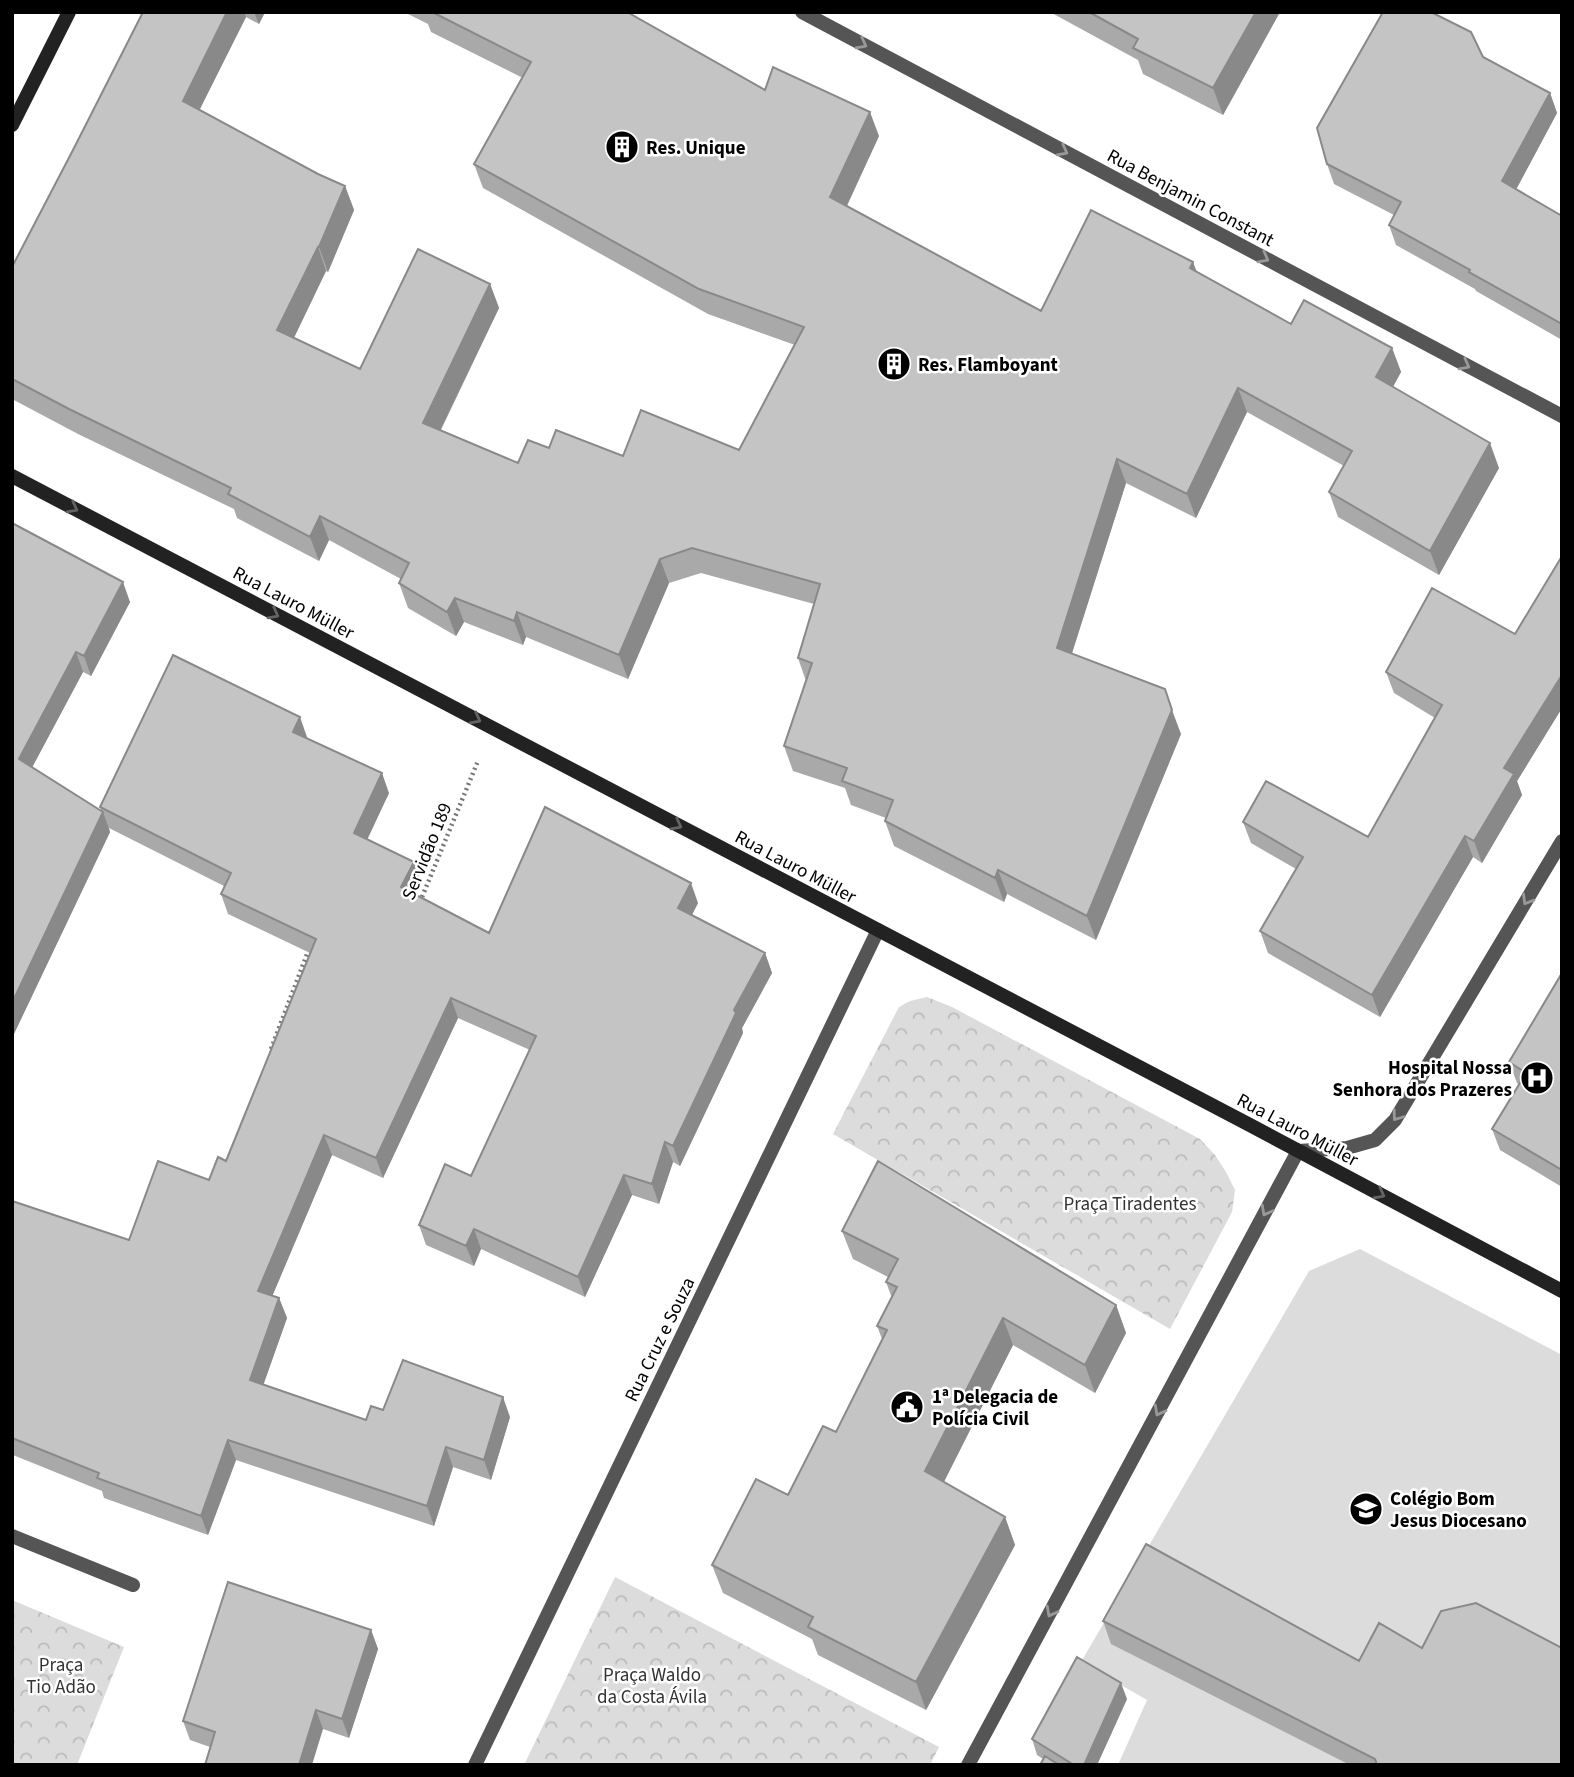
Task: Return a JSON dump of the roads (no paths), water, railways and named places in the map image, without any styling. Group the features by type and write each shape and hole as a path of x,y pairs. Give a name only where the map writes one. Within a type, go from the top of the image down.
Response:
{"main road":[{"path":"12,125 69,12"},
{"name":"Rua Lauro Müller","path":"12,476 1562,1291"}],"street":[{"name":"Rua Benjamin Constant","path":"802,12 1562,416"},
{"path":"968,1765 1298,1151 1347,1148 1375,1140 1395,1120 1562,841"},
{"name":"Rua Cruz e Souza","path":"475,1765 878,930"},
{"path":"12,1536 133,1585"}],"place":[{"name":"Res. Unique","path":"622,147"},
{"name":"Res. Flamboyant","path":"894,364"},
{"name":"Hospital Nossa Senhora dos Prazeres","path":"1537,1078"},
{"name":"1ª Delegacia de Polícia Civil","path":"907,1407"},
{"name":"Colégio Bom Jesus Diocesano","path":"1366,1509"}],"park label":[{"name":"Praça Tiradentes","path":"1130,1203"},
{"name":"Praça Tio Adão","path":"61,1675"},
{"name":"Praça Waldo da Costa Ávila","path":"652,1685"}]}
